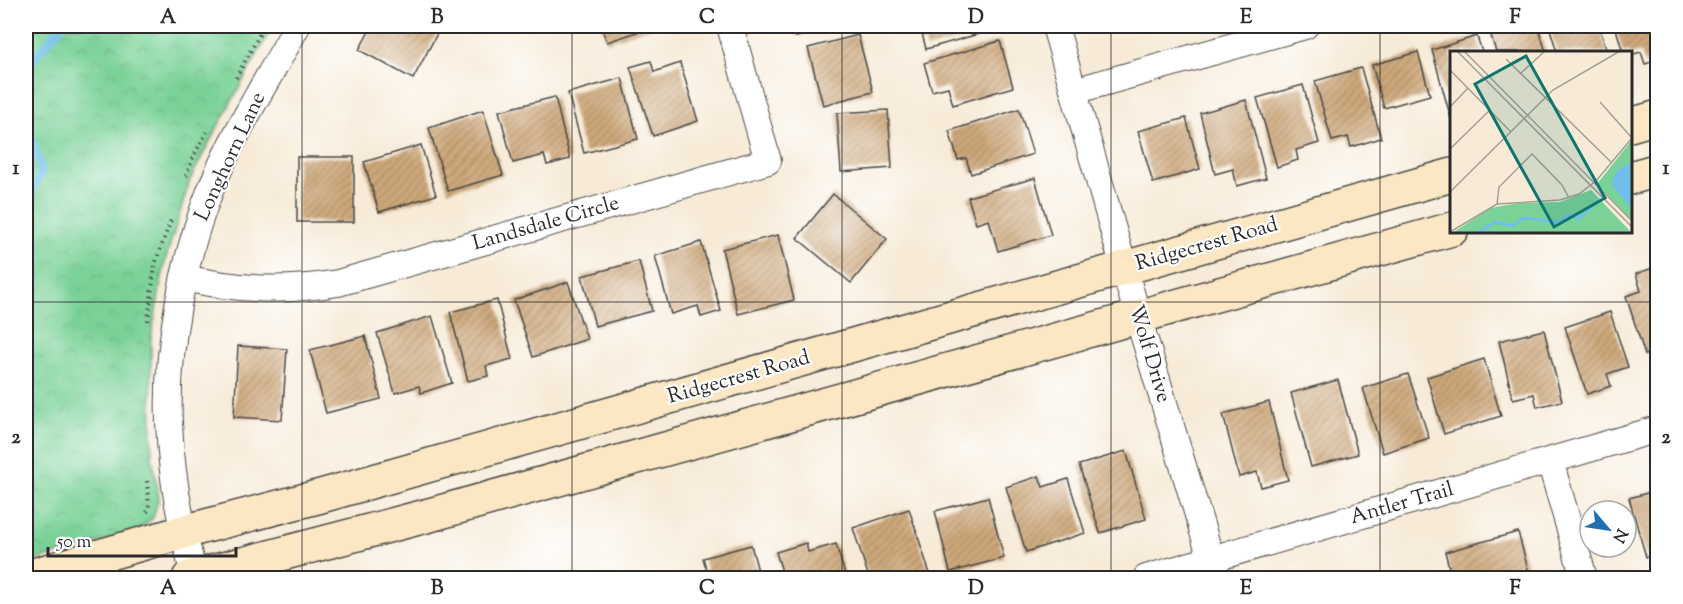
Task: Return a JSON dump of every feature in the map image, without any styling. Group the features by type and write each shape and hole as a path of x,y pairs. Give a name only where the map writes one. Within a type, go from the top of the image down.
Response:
{"main road":[{"path":"1632,124 1658,117"},
{"path":"1632,177 1658,170"},
{"name":"Ridgecrest Road","path":"26,577 183,532 332,493 1450,176"},
{"path":"193,578 426,516 1450,230"}],"street":[{"name":"Longhorn Lane","path":"193,578 183,532 169,420 171,358 184,278 210,190 297,26"},
{"name":"Landsdale Circle","path":"184,278 266,290 338,283 768,161 730,26"},
{"name":"Wolf Drive","path":"1055,26 1138,317 1214,569"},
{"path":"1074,91 1305,26"},
{"name":"Antler Trail","path":"1146,579 1214,569 1550,461 1658,429"},
{"path":"1550,461 1584,579"}],"green space":[{"path":"26,26 273,26 190,180 165,261 151,338 152,457 159,497 153,518 135,532 26,563"}],"building":[{"path":"372,26 436,26 440,28 413,79 359,50"},
{"path":"601,26 655,26 607,42"},
{"path":"793,26 835,26 796,37"},
{"path":"920,26 995,26 996,29 926,49"},
{"path":"1512,26 1538,26 1546,51 1496,51 1490,32"},
{"path":"1549,26 1599,26 1607,51 1557,51"},
{"path":"1615,26 1658,26 1658,60 1645,64 1641,52 1632,54 1632,51 1623,51"},
{"path":"858,35 873,92 823,105 808,48"},
{"path":"1477,36 1482,51 1450,51 1450,115 1432,50"},
{"path":"1000,41 1013,87 953,105 948,87 932,91 924,63"},
{"path":"1418,52 1430,95 1384,108 1372,65"},
{"path":"651,61 654,72 680,63 698,121 653,136 630,67"},
{"path":"1361,68 1381,138 1351,147 1348,137 1332,141 1315,81"},
{"path":"622,78 638,139 584,153 568,93"},
{"path":"1303,85 1319,143 1296,150 1298,160 1277,167 1257,98"},
{"path":"555,97 570,159 547,165 544,155 513,163 499,111"},
{"path":"1246,100 1266,178 1237,186 1233,169 1215,174 1200,113"},
{"path":"1019,109 1033,154 971,174 966,158 958,160 949,131"},
{"path":"483,110 503,175 448,191 429,128"},
{"path":"888,110 892,168 841,172 837,113"},
{"path":"1186,118 1200,169 1153,183 1138,131"},
{"path":"421,145 436,195 379,212 364,162"},
{"path":"297,157 354,157 354,222 297,222"},
{"path":"1035,178 1051,235 998,251 989,220 976,224 968,197"},
{"path":"833,194 887,239 851,283 797,238"},
{"path":"778,235 794,300 738,314 722,249"},
{"path":"701,242 721,311 701,317 698,306 671,314 655,256"},
{"path":"639,261 652,311 595,326 582,276"},
{"path":"1658,266 1658,350 1645,355 1626,296 1641,291 1636,274"},
{"path":"568,282 587,339 533,357 514,300"},
{"path":"497,300 512,359 486,366 488,376 468,381 450,312"},
{"path":"1610,312 1628,367 1607,374 1611,386 1587,394 1565,327"},
{"path":"432,316 452,383 421,393 419,386 395,393 377,333"},
{"path":"1544,330 1562,401 1537,407 1534,394 1513,399 1499,341"},
{"path":"365,336 381,399 326,413 310,350"},
{"path":"238,346 287,349 282,420 234,417"},
{"path":"1484,359 1501,416 1444,434 1427,377"},
{"path":"1408,374 1429,438 1383,453 1363,388"},
{"path":"1338,380 1358,454 1311,467 1291,393"},
{"path":"1269,402 1288,480 1261,487 1257,472 1239,477 1223,414"},
{"path":"1126,451 1146,519 1100,533 1079,465"},
{"path":"1039,476 1043,487 1068,479 1085,533 1026,552 1006,487"},
{"path":"1658,490 1658,553 1646,557 1638,529 1638,499 1629,498"},
{"path":"988,497 1004,558 950,572 935,511"},
{"path":"909,509 931,577 869,578 853,528"},
{"path":"1518,532 1530,577 1452,578 1445,552"},
{"path":"806,543 808,552 836,544 846,578 784,578 776,552"},
{"path":"751,545 760,578 709,578 703,558"}],"waterway":[{"path":"26,67 62,26"},
{"path":"26,118 42,172 26,201"}]}
